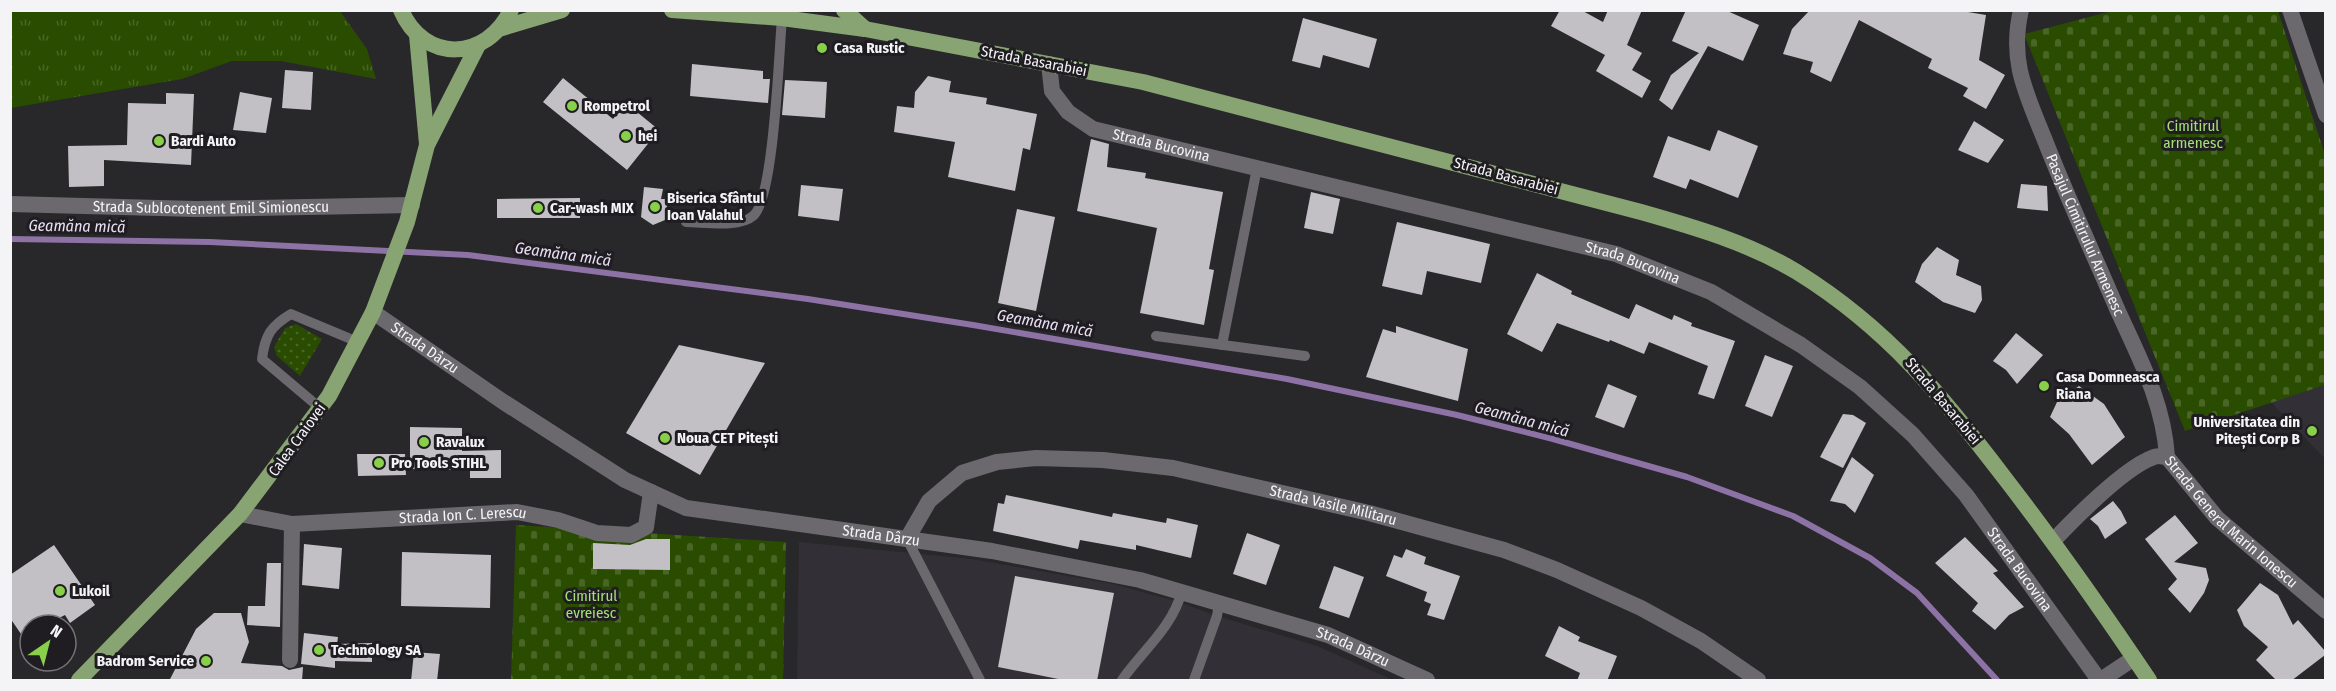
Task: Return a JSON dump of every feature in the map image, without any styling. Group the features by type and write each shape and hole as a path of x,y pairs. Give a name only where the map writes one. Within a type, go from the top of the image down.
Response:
{"main road":[{"path":"401,11 408,25 417,35 431,44 446,49 462,49 478,45 491,38 502,28 511,10"},
{"path":"502,28 562,10"},
{"name":"Strada Basarabiei","path":"672,10 782,18 865,29 1143,82 1641,212 1703,230 1744,246 1795,271 1853,310 1904,355 1951,406 2053,542 2150,681"},
{"path":"844,10 865,29"},
{"path":"417,35 427,145"},
{"path":"427,145 478,45"},
{"name":"Calea Craiovei","path":"79,681 240,514 320,408 358,342 391,268 412,205 427,145"}],"street":[{"name":"Pasajul Cimitirului Armenesc","path":"2021,10 2015,49 2021,80 2061,181 2155,392 2166,432 2167,457"},
{"path":"2290,10 2325,115"},
{"name":"Strada Bucovina","path":"1049,64 1052,91 1068,112 1093,129 1616,254 1712,292 1801,345 1860,387 1913,435 1966,495 2100,681"},
{"name":"Strada Sublocotenent Emil Simionescu","path":"10,204 196,209 412,205"},
{"name":"Strada Dârzu","path":"373,312 502,401 625,480 686,508 992,551 1140,580 1328,635 1427,681"},
{"name":"Strada General Marin Ionescu","path":"2053,542 2074,519 2135,468 2156,456 2167,457 2217,519 2325,611"},
{"name":"Strada Vasile Militaru","path":"908,539 929,501 962,473 997,462 1036,459 1103,459 1173,468 1369,513 1504,550 1557,570 1641,608 1701,641 1758,681"},
{"name":"Strada Ion C. Lerescu","path":"240,514 292,524 517,512 558,520 597,533 630,535 646,527 651,492"},
{"path":"290,660 292,524"},
{"path":"2100,681 2134,658"}],"lane":[{"path":"686,222 730,224 753,217 762,205 770,160 782,18"},
{"path":"1222,345 1257,168"},
{"path":"320,408 262,359 264,342 275,324 291,314 358,342"},
{"path":"1156,336 1305,356"},
{"path":"908,539 980,681"},
{"path":"1122,681 1136,659 1168,625 1182,591"},
{"path":"1194,681 1217,616 1218,603"}],"shaded area":[{"name":"Universitatea din Pitești Corp B","path":"2325,385 2325,459 2271,402"},
{"path":"799,542 972,559 1113,584 1179,602 1317,646 1393,680 797,680"}],"green space":[{"path":"10,11 340,11 367,49 376,79 281,61 232,61 182,79 11,108"},
{"name":"Cimitirul armenesc","path":"2112,11 2278,11 2325,155 2325,385 2185,431 2024,34"},
{"path":"296,324 322,339 300,376 277,356 274,347 285,328"},
{"name":"Cimitirul evreiesc","path":"516,525 786,542 783,680 511,680"}],"building":[{"path":"1560,10 1581,10 1603,22 1608,10 1642,10 1627,45 1642,53 1632,70 1651,81 1642,98 1596,71 1605,55 1551,26"},
{"path":"1686,10 1725,10 1759,25 1743,61 1708,46 1672,110 1659,100 1671,75 1699,53 1672,41"},
{"path":"1810,10 1956,10 1986,15 1979,60 2005,75 1986,109 1963,96 1968,88 1928,68 1932,59 1859,20 1831,82 1810,72 1813,62 1783,54 1792,29"},
{"path":"1303,18 1377,39 1369,68 1323,55 1320,68 1292,61"},
{"path":"692,64 763,71 763,79 770,79 768,103 690,96"},
{"path":"285,70 313,72 311,110 282,108"},
{"path":"928,76 951,81 949,92 987,98 986,104 1037,114 1030,150 1023,148 1015,191 948,177 955,142 894,132 897,106 914,108 915,92"},
{"path":"563,78 613,119 626,103 659,130 627,170 543,102"},
{"path":"785,80 827,82 825,118 782,115"},
{"path":"240,92 272,98 266,133 233,130"},
{"path":"166,93 194,94 191,165 104,160 104,186 69,187 68,146 127,145 128,103 166,104"},
{"path":"1974,121 2004,140 1988,163 1958,150"},
{"path":"1718,130 1758,146 1738,198 1690,179 1686,189 1653,177 1668,136 1710,151"},
{"path":"1091,139 1109,144 1107,167 1146,173 1145,178 1223,192 1209,269 1214,270 1204,325 1140,313 1157,228 1077,211"},
{"path":"2021,184 2047,186 2048,211 2017,208"},
{"path":"801,185 843,189 839,221 798,216"},
{"path":"644,187 663,189 661,199 668,199 665,220 653,225 641,217"},
{"path":"1311,192 1340,199 1333,234 1304,228"},
{"name":"Car-wash MIX","path":"580,198 580,218 497,218 497,199"},
{"path":"1017,209 1055,217 1036,311 998,303"},
{"path":"1397,222 1490,244 1481,283 1427,271 1422,295 1382,286"},
{"path":"1937,247 1959,260 1956,275 1981,286 1982,300 1975,313 1943,302 1915,282 1922,264"},
{"path":"1537,273 1572,291 1571,294 1629,319 1636,304 1672,320 1674,315 1692,323 1691,326 1735,341 1714,399 1698,394 1708,366 1649,342 1644,354 1557,323 1542,352 1507,334"},
{"path":"1396,326 1468,349 1458,401 1366,377 1383,329 1396,333"},
{"path":"2016,333 2043,355 2017,384 2006,370 1993,361"},
{"path":"679,345 765,363 700,475 626,433"},
{"path":"1765,355 1793,366 1772,417 1745,406"},
{"path":"1608,384 1637,396 1624,428 1595,417"},
{"path":"2079,386 2104,404 2125,437 2092,465 2069,434 2050,417 2057,402"},
{"path":"1843,414 1853,415 1866,423 1843,468 1820,457"},
{"path":"410,427 462,428 462,451 501,450 501,478 470,478 470,470 410,469"},
{"path":"357,454 405,454 406,475 358,476"},
{"path":"1852,457 1874,475 1855,513 1845,504 1830,501"},
{"path":"1006,495 1112,517 1113,513 1166,523 1167,518 1198,525 1191,558 1136,545 1136,550 1080,540 1078,549 993,531 998,503 1004,504"},
{"path":"2113,501 2127,523 2105,539 2098,526 2090,519"},
{"path":"2175,515 2198,543 2174,562 2206,568 2209,580 2204,593 2190,613 2168,589 2177,579 2145,539"},
{"path":"1247,533 1280,545 1266,585 1233,574"},
{"path":"1965,537 1998,571 1993,573 2024,607 2009,615 1995,630 1972,611 1978,603 1935,563"},
{"path":"646,539 670,539 670,570 593,569 593,543 630,545"},
{"path":"304,544 342,548 339,589 302,585"},
{"path":"54,545 95,605 78,617 78,613 18,613 18,630 10,618 10,575"},
{"path":"1406,549 1426,557 1424,564 1460,576 1444,620 1427,615 1431,604 1424,601 1427,592 1386,576 1394,555 1402,558"},
{"path":"402,552 491,555 490,608 401,606"},
{"path":"267,563 281,563 280,627 247,625 248,606 265,606"},
{"path":"1334,566 1364,577 1349,618 1319,608"},
{"path":"1015,576 1114,593 1097,681 1068,681 998,667"},
{"path":"2260,583 2278,595 2293,625 2298,620 2325,651 2325,655 2291,681 2277,681 2256,660 2268,647 2244,626 2237,610"},
{"path":"214,613 241,613 249,642 241,663 282,666 289,670 303,667 302,681 169,681 196,629"},
{"path":"1559,626 1580,637 1578,641 1617,656 1607,681 1577,681 1580,673 1545,656"},
{"name":"Technology SA","path":"304,633 338,637 337,644 372,643 372,662 335,661 335,668 301,664"},
{"path":"414,652 440,654 437,681 411,681"}],"waterway":[{"name":"Geamăna mică","path":"10,239 210,242 468,255 808,299 973,325 1287,379 1457,415 1553,439 1687,477 1793,516 1870,558 1917,593 1997,680"}],"place":[{"name":"Casa Rustic","path":"822,48"},
{"name":"Rompetrol","path":"572,106"},
{"name":"hei","path":"626,136"},
{"name":"Bardi Auto","path":"159,141"},
{"name":"Biserica Sfântul Ioan Valahul","path":"655,207"},
{"name":"Car-wash MIX","path":"538,208"},
{"name":"Casa Domneasca Riana","path":"2044,386"},
{"name":"Universitatea din Pitești Corp B","path":"2312,431"},
{"name":"Noua CET Pitești","path":"665,438"},
{"name":"Ravalux","path":"424,442"},
{"name":"Pro Tools STIHL","path":"379,463"},
{"name":"Lukoil","path":"60,591"},
{"name":"Technology SA","path":"319,650"},
{"name":"Badrom Service","path":"206,661"}]}
